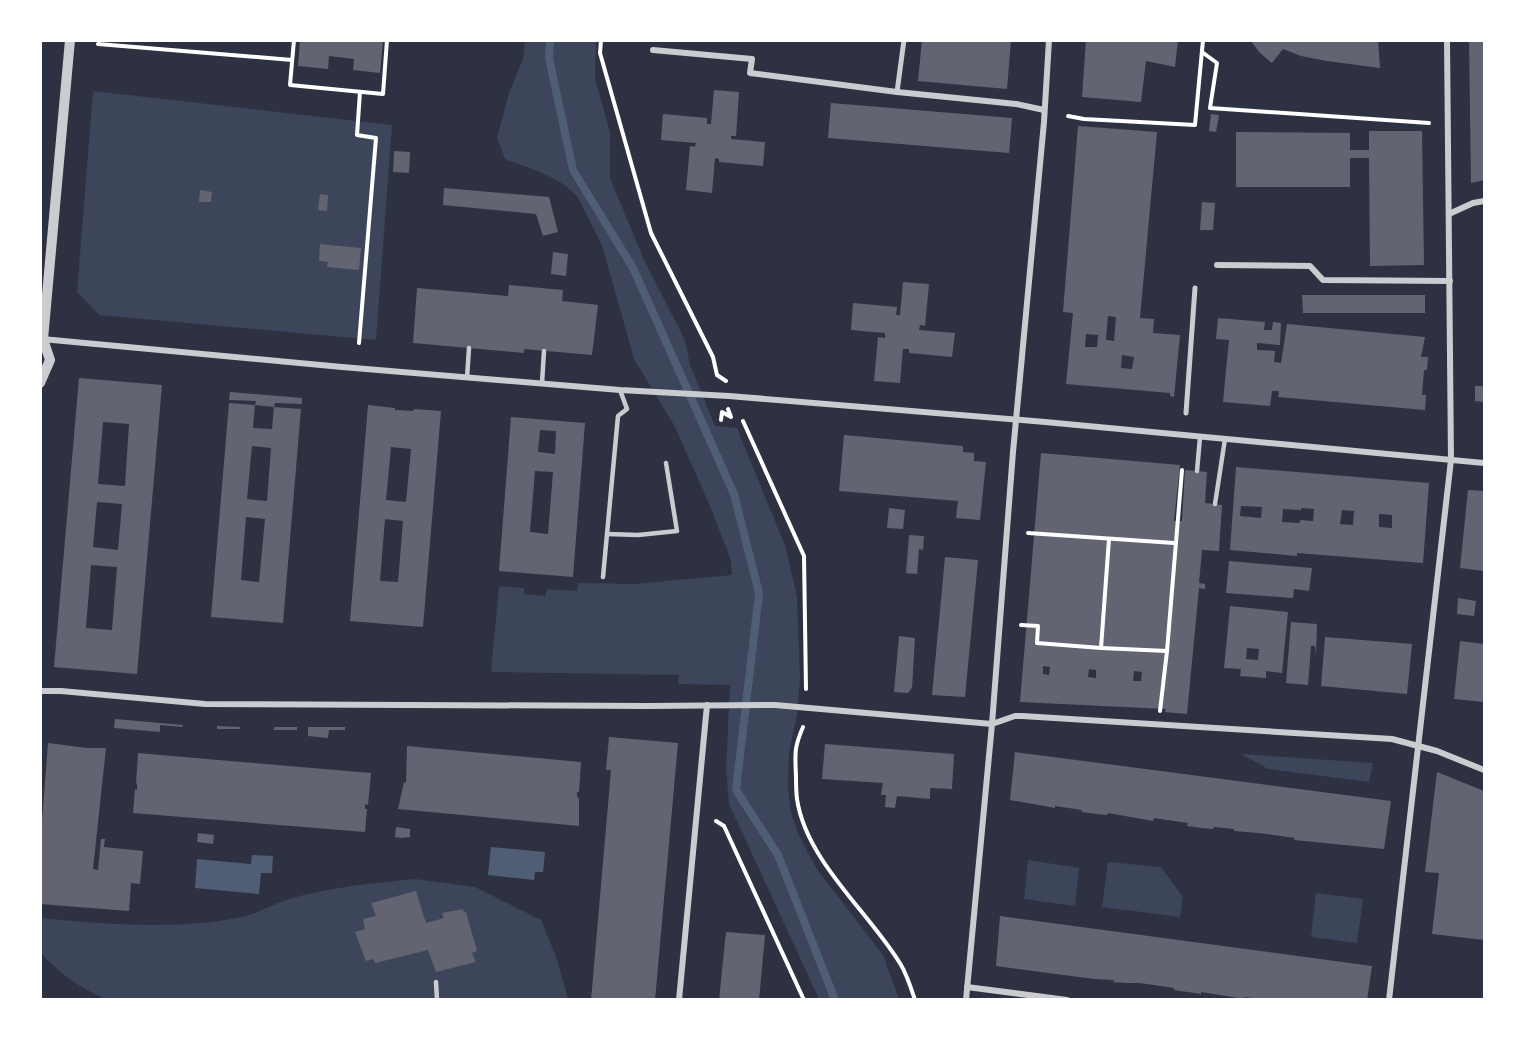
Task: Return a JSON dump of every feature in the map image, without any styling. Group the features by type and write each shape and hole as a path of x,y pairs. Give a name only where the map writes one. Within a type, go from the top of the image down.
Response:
{"street":[{"path":"40,383 50,360 42,339 70,40"},
{"path":"897,92 904,40"},
{"path":"966,999 993,724 1012,463 1049,40"},
{"path":"1389,999 1451,460 1447,40"},
{"path":"653,50 752,59 750,73 897,92 1016,104 1044,110"},
{"path":"1449,213 1473,203 1485,201"},
{"path":"1217,265 1310,266 1323,280 1450,281"},
{"path":"1186,413 1195,288"},
{"path":"42,339 466,378 727,396 1017,420 1485,463"},
{"path":"40,691 65,691 205,704 797,706 993,724 1015,716 1022,716 1392,739 1418,745 1485,770"},
{"path":"679,999 707,705"},
{"path":"967,987 1068,999"}],"lane":[{"path":"466,378 469,348"},
{"path":"542,383 544,351"},
{"path":"603,577 618,416 627,409 620,390"},
{"path":"1197,471 1200,436"},
{"path":"1215,504 1225,439"},
{"path":"607,534 638,535 677,531 666,463"},
{"path":"436,982 437,999"}],"path":[{"path":"294,40 290,85 383,94 387,40"},
{"path":"601,40 600,53 651,233 713,357 717,375 727,382 731,417 722,412 721,420"},
{"path":"1068,116 1084,119 1195,125 1203,40"},
{"path":"98,44 292,60"},
{"path":"1202,52 1217,63 1210,108 1429,123"},
{"path":"359,344 376,138 357,135 360,92"},
{"path":"743,421 804,556 806,689"},
{"path":"1159,712 1167,651 1174,543 1182,468"},
{"path":"1028,533 1174,543"},
{"path":"1101,648 1109,539"},
{"path":"1021,625 1038,626 1037,643 1167,651"},
{"path":"803,727 795,745 797,798 801,814 815,846 840,886 874,927 902,967 915,999"},
{"path":"716,820 724,826 804,999"}],"shaded area":[{"path":"525,41 596,41 595,78 610,132 610,178 644,260 685,340 690,365 715,426 737,428 786,548 797,597 800,678 797,715 789,752 788,787 791,813 799,835 816,868 883,955 899,999 819,999 729,804 726,769 730,685 678,684 679,675 491,672 499,586 524,588 524,594 545,596 547,589 577,591 578,583 634,584 732,575 731,560 674,425 634,359 602,245 579,199 555,179 505,159 497,138 509,93 523,59"},
{"path":"93,91 392,125 376,340 99,315 77,292"},
{"path":"1241,754 1373,763 1369,782 1268,769"},
{"path":"491,847 545,852 543,872 535,872 534,880 488,875"},
{"path":"252,855 273,856 272,873 261,873 259,894 195,888 197,859 251,864"},
{"path":"1028,860 1079,868 1075,906 1024,899"},
{"path":"1108,862 1161,867 1183,897 1180,917 1102,907"},
{"path":"415,879 475,887 541,920 557,959 568,999 105,999 70,979 41,953 40,918 139,925 213,922 244,917 289,899 320,891"},
{"path":"1316,893 1363,899 1357,943 1311,937"}],"building":[{"path":"300,40 383,40 380,73 353,70 354,59 329,56 328,69 298,66"},
{"path":"922,40 1011,40 1007,89 918,81"},
{"path":"1086,40 1178,40 1175,67 1146,61 1141,102 1082,97"},
{"path":"1250,40 1378,40 1380,68 1301,56 1283,49 1272,63"},
{"path":"1469,40 1484,40 1484,180 1471,183"},
{"path":"714,90 739,92 736,136 731,136 731,139 765,142 763,166 719,162 719,159 715,158 712,193 686,190 690,146 695,147 696,143 661,140 663,114 707,118 707,124 711,124"},
{"path":"831,103 1012,118 1009,153 828,138"},
{"path":"1211,114 1219,115 1216,132 1209,131"},
{"path":"1078,126 1157,132 1140,318 1154,319 1153,333 1180,335 1174,397 1170,396 1170,393 1066,384 1073,313 1063,312","holes":["1108,316 1116,317 1114,341 1106,340","1086,334 1098,335 1097,347 1085,347","1122,355 1134,357 1132,369 1121,368"]},
{"path":"1369,131 1422,131 1424,265 1370,266 1369,158 1350,158 1350,187 1236,187 1236,132 1350,133 1350,150 1369,150"},
{"path":"394,151 410,152 409,173 393,172"},
{"path":"444,188 549,197 558,232 543,236 536,214 443,205"},
{"path":"200,190 212,192 211,202 199,202"},
{"path":"320,194 328,195 327,211 318,210"},
{"path":"1202,202 1215,203 1213,230 1200,230"},
{"path":"320,244 361,248 359,270 327,267 328,262 319,261"},
{"path":"553,252 568,254 566,276 551,274"},
{"path":"903,282 929,284 925,326 920,325 919,330 955,333 952,357 909,353 909,349 903,349 900,383 874,381 878,337 885,338 885,333 851,330 853,303 897,307 896,315 900,315"},
{"path":"509,285 563,290 562,301 598,305 592,355 524,349 524,353 413,343 417,288 508,296"},
{"path":"1302,295 1425,295 1425,313 1303,313"},
{"path":"1218,318 1265,322 1264,330 1272,330 1273,322 1281,323 1280,345 1257,343 1257,350 1275,351 1274,362 1281,363 1287,324 1425,337 1421,357 1428,357 1427,370 1424,370 1422,395 1426,395 1425,410 1278,397 1279,391 1272,391 1270,406 1223,402 1229,340 1216,339"},
{"path":"79,378 162,385 137,674 54,667","holes":["103,422 129,424 125,486 98,484","97,502 122,504 118,550 93,547","91,565 117,567 112,630 86,628"]},
{"path":"1475,386 1484,386 1484,402 1475,401"},
{"path":"230,392 302,398 302,404 275,403 274,407 255,405 256,401 229,400"},
{"path":"229,403 255,405 253,428 272,429 274,407 301,409 283,623 211,617","holes":["252,446 271,448 267,501 247,499","246,517 265,519 259,582 241,580"]},
{"path":"368,405 395,408 395,410 441,411 423,627 350,621","holes":["391,447 411,449 406,502 386,500","385,519 403,521 398,582 380,581"]},
{"path":"511,417 585,423 573,577 499,571","holes":["540,430 556,431 555,454 538,452","535,471 553,472 548,534 530,532"]},
{"path":"844,435 963,446 963,452 974,453 974,461 986,462 980,520 956,518 958,501 839,491"},
{"path":"1041,453 1180,465 1174,521 1182,521 1185,470 1207,472 1205,503 1222,505 1219,551 1202,550 1199,583 1205,584 1205,589 1199,588 1187,714 1165,712 1166,709 1020,702","holes":["1043,666 1050,667 1049,675 1043,674","1089,669 1096,670 1096,678 1088,677","1134,671 1142,672 1141,681 1133,681"]},
{"path":"1236,467 1429,483 1423,563 1230,550","holes":["1241,506 1262,507 1261,518 1240,516","1301,508 1314,509 1313,521 1282,522 1283,509 1301,510","1342,510 1354,511 1353,525 1340,524","1379,514 1392,515 1392,528 1379,527"]},
{"path":"1468,490 1484,491 1484,571 1460,568"},
{"path":"889,508 905,510 903,529 887,528"},
{"path":"909,535 924,536 923,550 919,549 917,574 906,573"},
{"path":"945,557 978,560 965,697 932,695"},
{"path":"1229,561 1312,568 1309,591 1294,589 1293,598 1226,593"},
{"path":"1458,598 1476,601 1474,616 1457,614"},
{"path":"1230,606 1288,612 1282,673 1266,671 1266,678 1240,676 1241,669 1224,668","holes":["1247,648 1259,649 1258,660 1246,659"]},
{"path":"1291,622 1317,624 1316,656 1315,646 1311,646 1308,685 1286,683"},
{"path":"899,636 915,638 912,688 908,693 894,692"},
{"path":"1325,637 1412,644 1407,694 1321,686"},
{"path":"1460,641 1484,644 1484,702 1454,699"},
{"path":"115,719 183,725 182,727 160,725 160,732 114,728"},
{"path":"217,726 240,727 240,729 217,729"},
{"path":"274,727 297,727 297,730 274,730"},
{"path":"308,727 345,727 345,730 329,730 328,738 308,736"},
{"path":"609,737 678,743 655,1000 591,1000 611,770 606,770"},
{"path":"48,743 106,748 93,869 98,870 101,839 105,839 104,847 143,851 140,884 131,883 129,911 40,904 40,846"},
{"path":"825,744 954,754 952,789 930,788 930,799 897,796 895,808 885,807 886,795 881,795 883,783 822,779"},
{"path":"407,746 581,762 579,792 577,792 579,826 398,809 404,782 406,783"},
{"path":"1015,752 1391,801 1384,849 1294,840 1295,838 1234,831 1234,829 1201,828 1187,826 1188,823 1154,818 1153,821 1010,800"},
{"path":"138,753 371,773 368,805 365,804 365,809 367,809 365,832 133,813 135,789 137,790"},
{"path":"1437,772 1484,791 1484,940 1432,934 1439,873 1425,872"},
{"path":"396,827 410,829 410,837 395,837"},
{"path":"198,833 214,835 213,844 197,842"},
{"path":"416,891 426,923 444,918 442,913 463,909 466,912 477,951 472,953 476,962 436,972 428,950 375,963 373,959 366,961 355,932 365,929 363,919 376,916 371,903"},
{"path":"1000,916 1372,966 1367,1000 1264,1000 1245,997 1245,999 1140,983 1113,982 1114,980 996,966"},
{"path":"726,932 765,935 759,1000 719,1000"}],"waterway":[{"path":"550,40 549,58 573,170 633,268 734,494 759,593 736,790 778,855 835,1000"}]}
